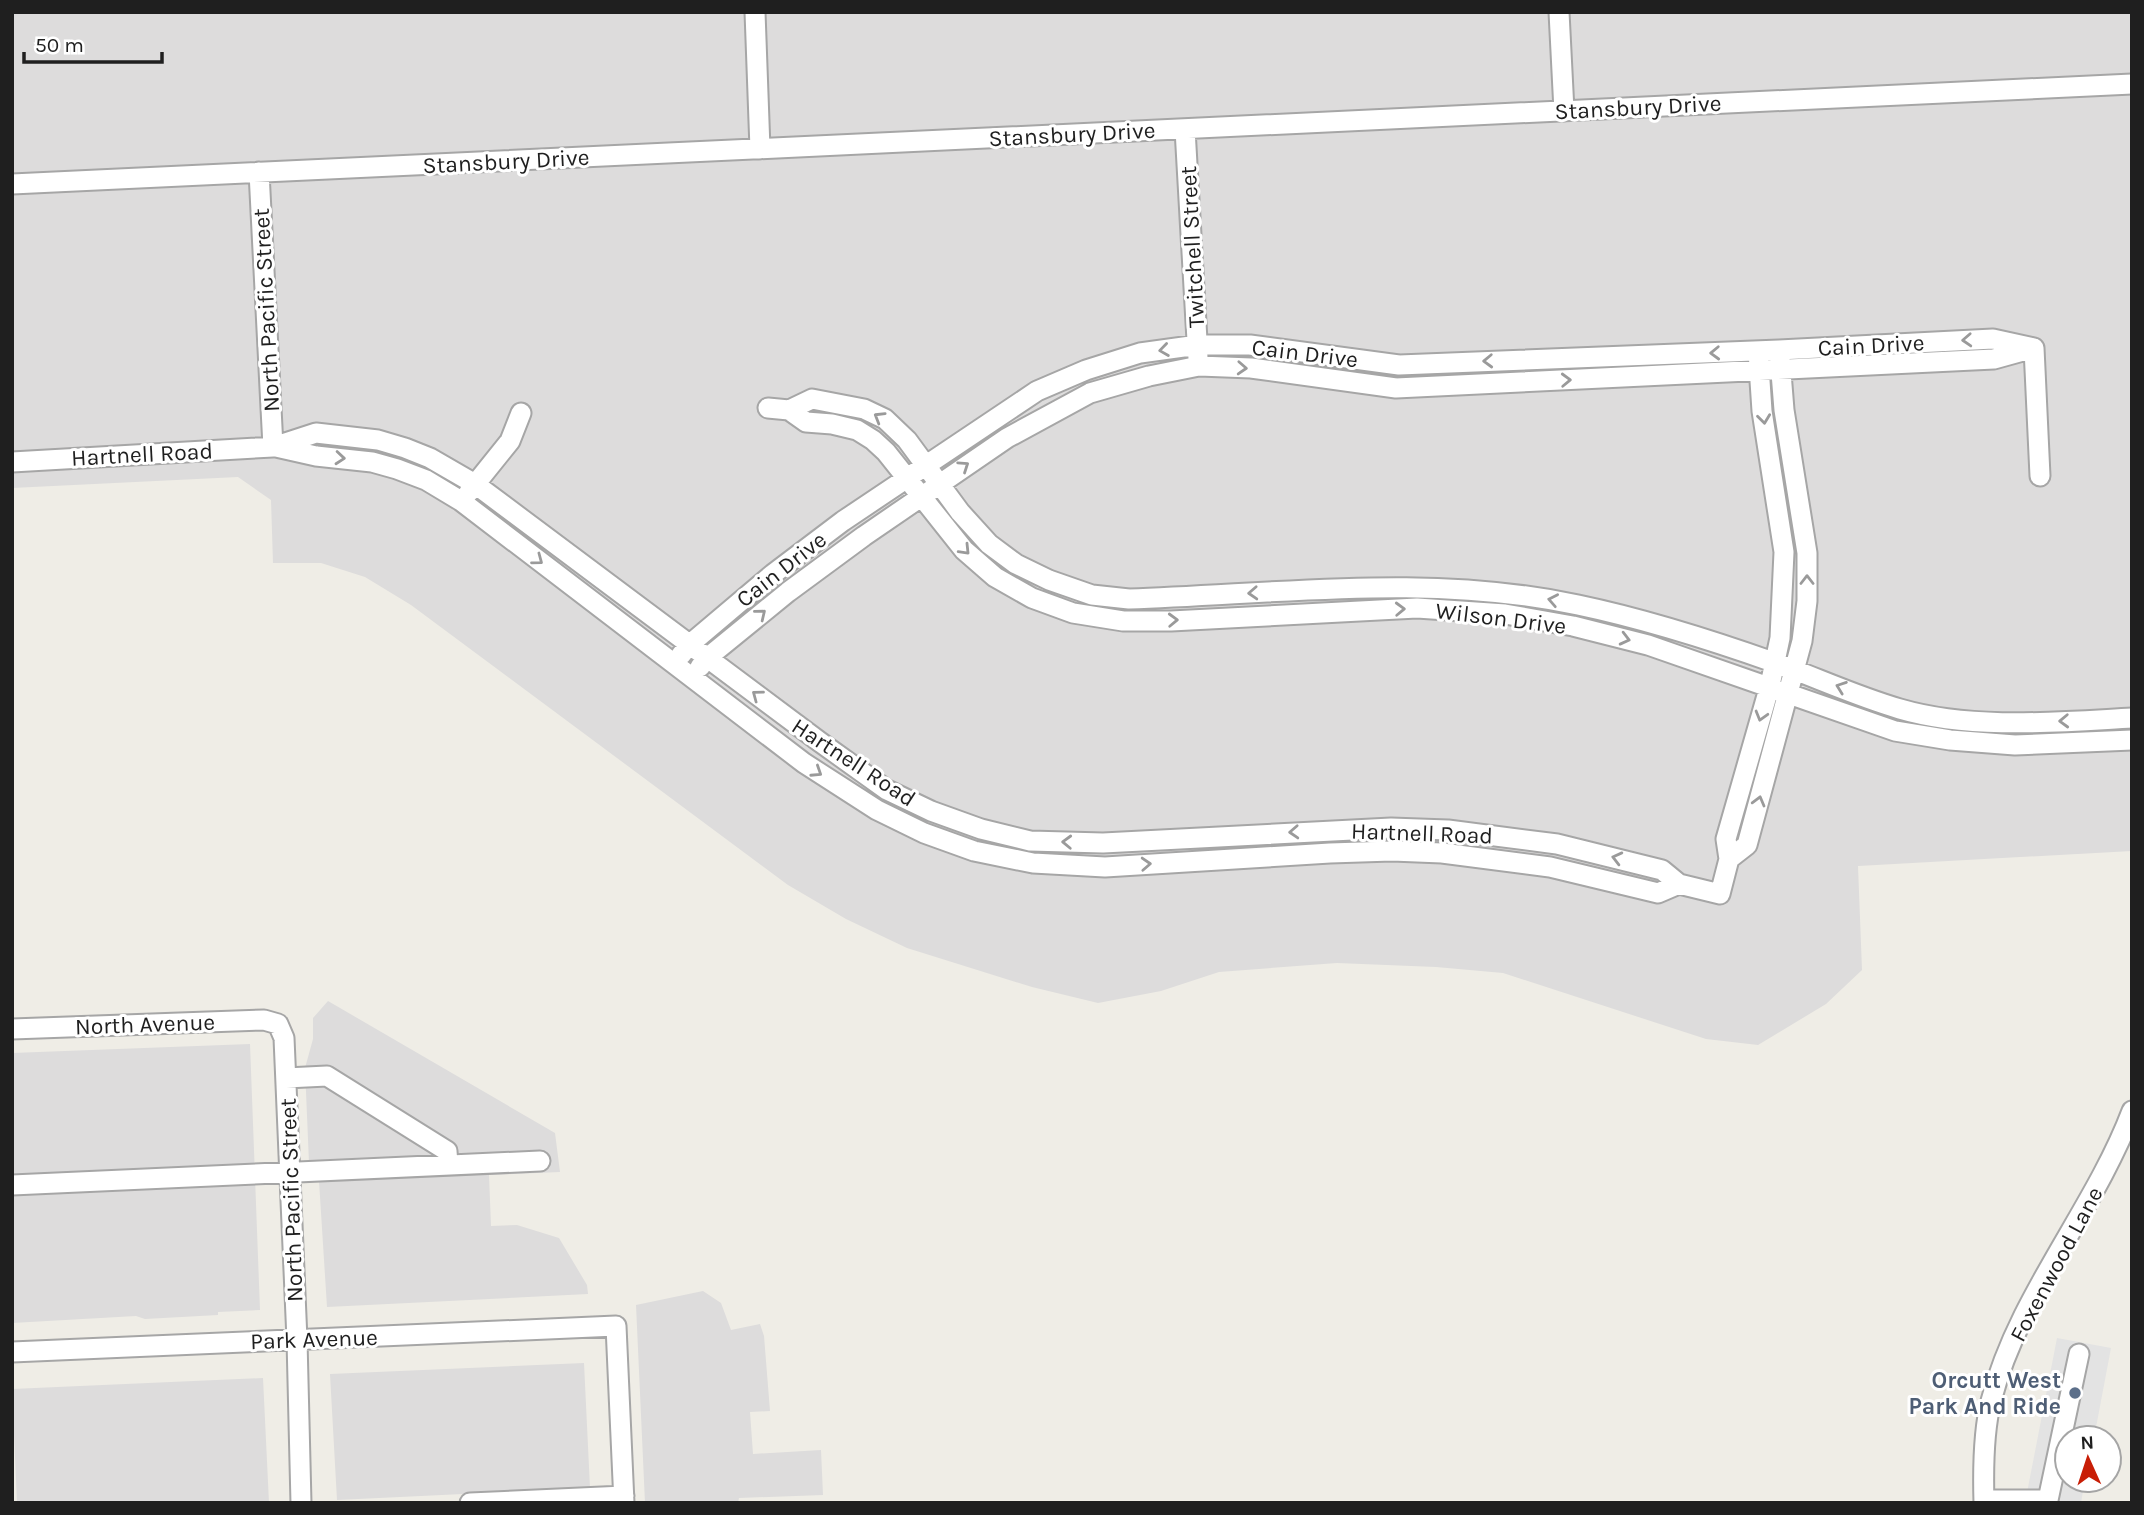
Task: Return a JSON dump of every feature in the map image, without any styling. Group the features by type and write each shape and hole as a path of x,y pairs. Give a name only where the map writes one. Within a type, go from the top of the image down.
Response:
{"street":[{"path":"755,12 760,149"},
{"path":"1559,12 1564,111"},
{"name":"Stansbury Drive","path":"12,184 2132,84"},
{"name":"Twitchell Street","path":"1185,129 1199,366"},
{"name":"North Pacific Street","path":"259,172 273,447"},
{"name":"Cain Drive","path":"674,663 689,645 773,574 906,478 1037,391 1086,370 1140,353 1198,345 1250,345 1399,365 1993,339 2034,348"},
{"path":"2034,348 2040,476"},
{"name":"Cain Drive","path":"692,676 707,658 788,592 1007,438 1090,393 1149,376 1199,366 1251,368 1396,388 1994,359 2034,348"},
{"name":"Hartnell Road","path":"12,462 273,447 316,433 378,440 430,458 475,484 887,789 931,811 981,830 1030,841 1103,843 1329,830 1448,830 1557,844 1662,870 1679,884 1720,894 1729,859 1726,839 1779,689 1794,670 1802,641 1807,601 1807,553 1784,410 1779,350"},
{"name":"Hartnell Road","path":"1758,351 1762,411 1783,552 1780,638 1775,662 1779,689"},
{"path":"1526,360 1527,382"},
{"name":"Wilson Drive","path":"2132,718 2022,723 1951,719 1901,709 1775,662 1654,623 1511,592 1416,586 1129,598 1092,595 1049,580 1016,564 989,544 960,512 907,440 885,419 864,409 812,399 789,410 806,422 857,430 873,440 886,452 964,550 995,578 1032,598 1073,612 1123,621 1171,621 1417,608 1505,614 1573,626 1648,645 1895,731 1950,740 2015,745 2132,740"},
{"path":"768,408 789,410"},
{"path":"461,501 510,440 521,413"},
{"name":"Hartnell Road","path":"273,447 316,456 372,462 426,480 461,501 804,763 877,810 924,833 974,851 1033,863 1105,867 1330,853 1417,852 1498,859 1550,867 1658,892 1679,884"},
{"path":"1303,590 1306,612"},
{"path":"1329,830 1330,853"},
{"path":"1103,843 1105,867"},
{"name":"North Avenue","path":"12,1029 264,1020 278,1024"},
{"name":"North Pacific Street","path":"278,1024 284,1038 286,1078 301,1503"},
{"path":"286,1078 327,1076 447,1152 448,1165"},
{"name":"Foxenwood Lane","path":"1984,1502 1985,1451 1991,1401 2007,1357 2024,1315 2096,1189 2132,1111"},
{"path":"12,1185 540,1161"},
{"name":"Park Avenue","path":"12,1352 616,1326 624,1499"},
{"path":"1984,1502 2048,1500 2079,1354"},
{"path":"470,1503 624,1499"}],"shaded area":[{"path":"12,12 2132,12 2132,851 1858,866 1862,970 1826,1004 1758,1045 1706,1039 1503,973 1337,963 1219,972 1161,991 1098,1003 1032,987 907,948 846,919 788,885 411,605 365,577 321,563 273,563 271,500 238,477 12,488"},
{"path":"328,1001 555,1133 560,1172 489,1175 491,1226 517,1225 559,1238 587,1285 588,1294 327,1307 319,1181 309,1163 305,1068 313,1039 313,1018"},
{"path":"250,1044 260,1310 145,1319 136,1316 12,1323 12,1053"},
{"path":"703,1291 721,1303 731,1330 760,1324 764,1336 770,1411 750,1412 753,1454 821,1450 823,1495 739,1498 738,1503 645,1503 636,1305"},
{"name":"Orcutt West Park And Ride","path":"2057,1338 2111,1348 2097,1424 2053,1424 2053,1494 2083,1494 2081,1503 2025,1503"},
{"path":"584,1363 590,1488 337,1500 330,1374"},
{"path":"263,1378 269,1503 17,1503 12,1389"}],"place":[{"name":"Orcutt West Park And Ride","path":"2075,1393"}]}
